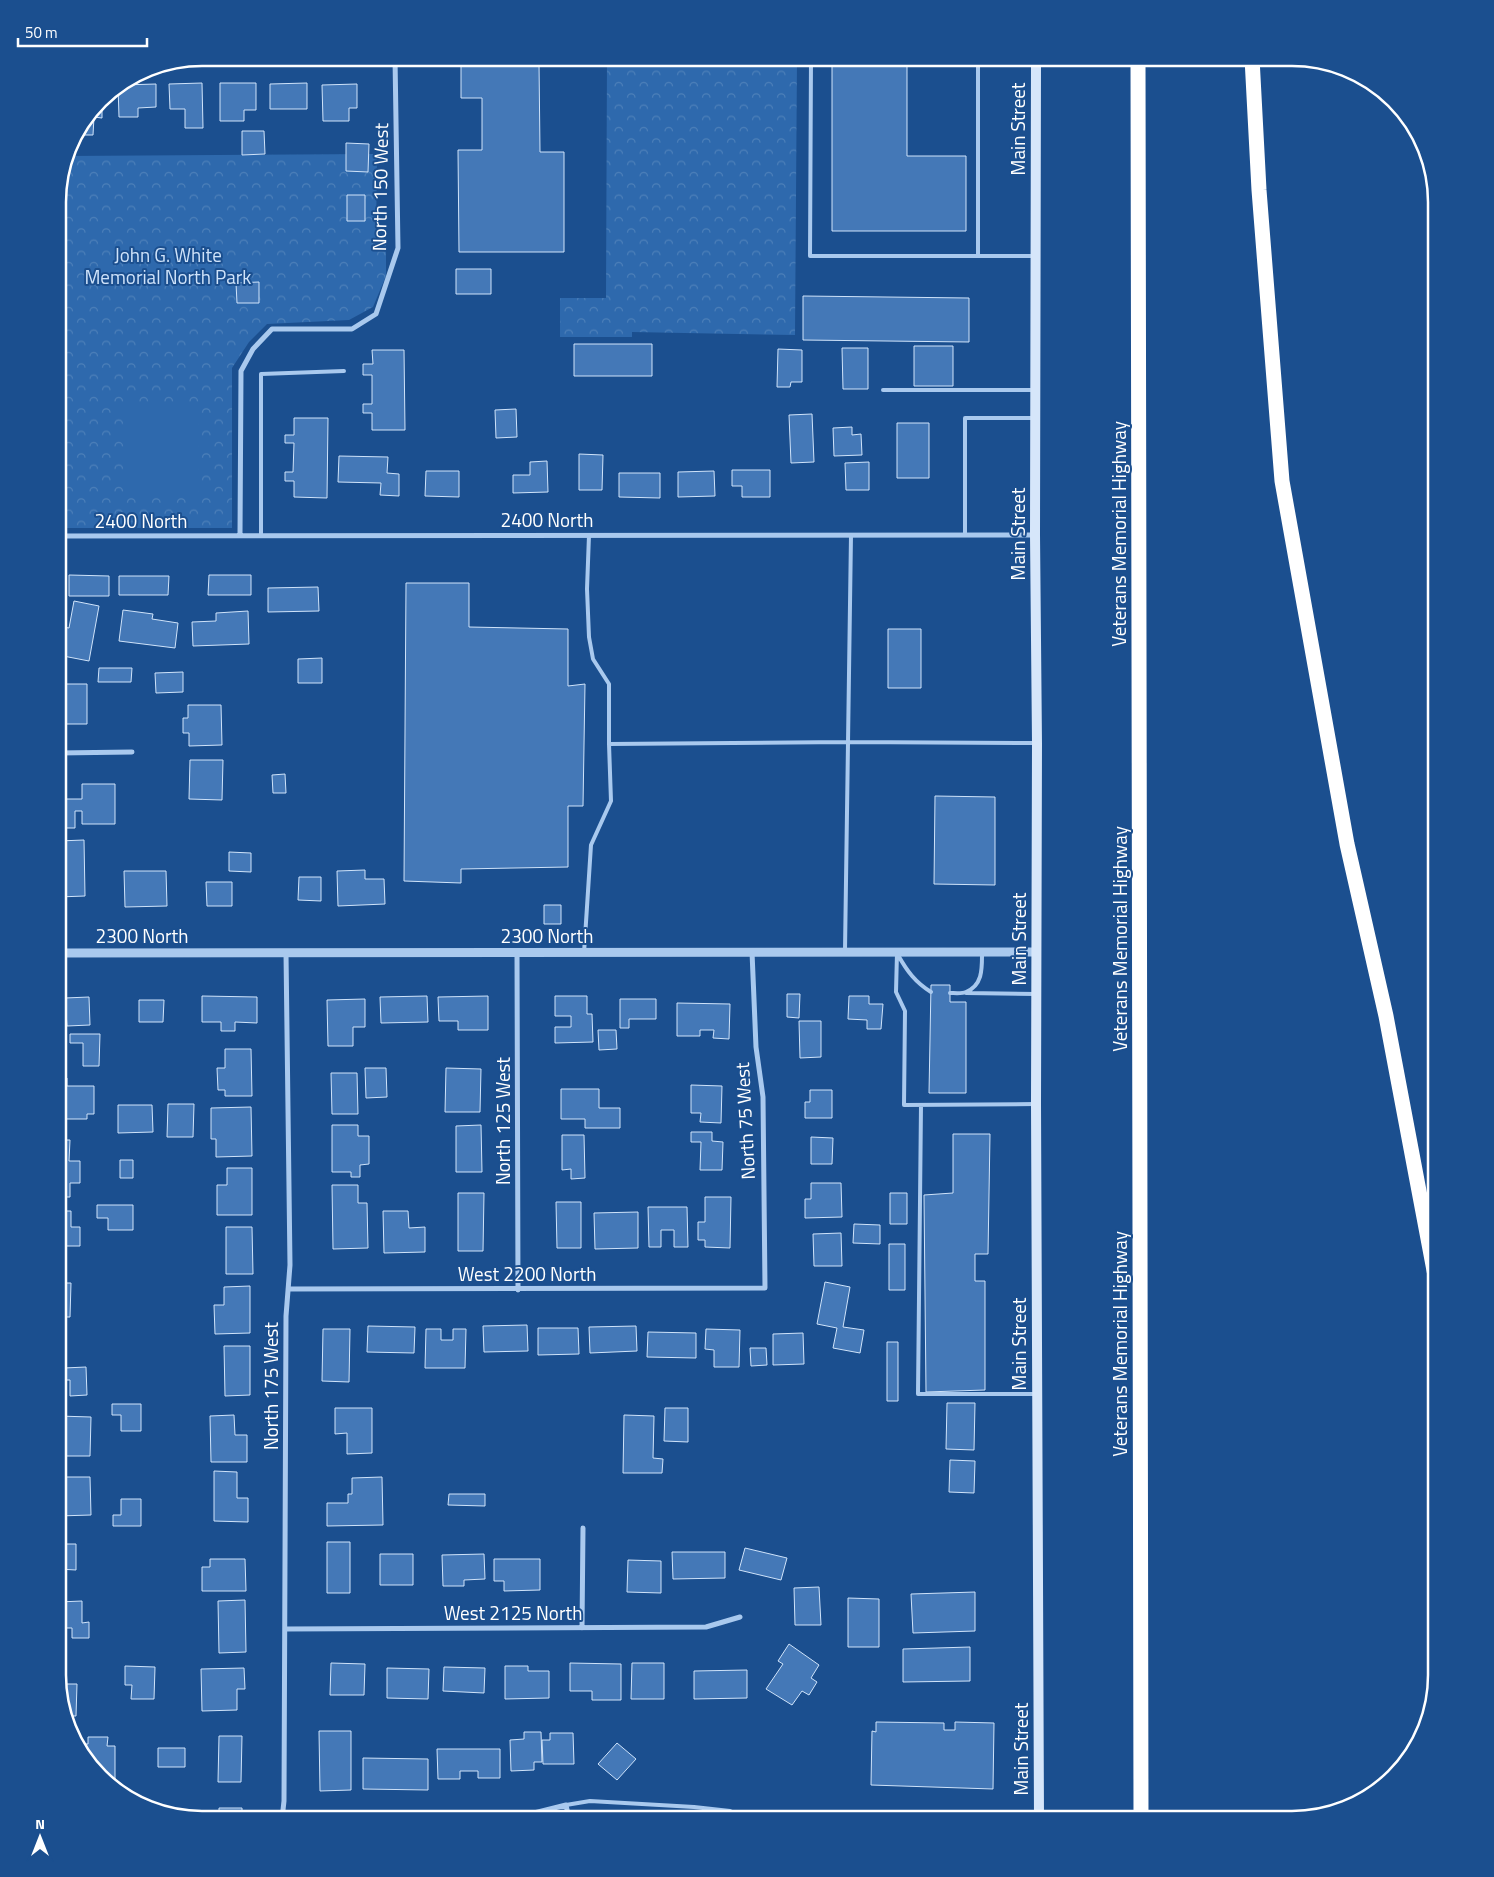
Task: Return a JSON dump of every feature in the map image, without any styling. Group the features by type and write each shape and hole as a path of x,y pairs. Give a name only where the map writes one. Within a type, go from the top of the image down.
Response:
{"highway":[{"name":"Veterans Memorial Highway","path":"1138,67 1141,1811"},
{"path":"1252,67 1259,190 1282,481 1347,844 1386,1016 1428,1238"}],"main road":[{"name":"Main Street","path":"1036,67 1035,536 1038,743 1036,952 1038,1811"}],"street":[{"name":"North 150 West","path":"240,535 241,371 253,349 272,329 352,329 376,314 398,248 395,67"},
{"name":"2400 North","path":"67,536 1035,536"},
{"path":"67,753 132,752"},
{"name":"2300 North","path":"66,952 1036,952"},
{"name":"North 175 West","path":"283,1811 286,1316 290,1265 286,952"},
{"name":"North 125 West","path":"517,952 518,1290"},
{"name":"North 75 West","path":"752,952 756,1046 763,1097 765,1288"},
{"name":"West 2200 North","path":"288,1289 765,1288"},
{"path":"582,1628 583,1528"},
{"name":"West 2125 North","path":"285,1629 706,1627 740,1617"},
{"path":"542,1811 566,1805 567,1811"}],"lane":[{"path":"812,67 810,256 1036,256"},
{"path":"978,67 978,256"},
{"path":"260,535 260,374 344,372"},
{"path":"882,390 1036,390"},
{"path":"965,535 965,418 1036,418"},
{"path":"845,953 851,535"},
{"path":"584,952 591,845 611,800 608,744 609,684 593,659 589,637 587,589 589,536"},
{"path":"608,744 1038,743"},
{"path":"966,993 979,982 982,973 982,952"},
{"path":"897,953 908,973 931,992"},
{"path":"897,953 896,992 905,1011 904,1105 1036,1104"},
{"path":"950,993 1036,994"},
{"path":"921,1105 918,1394 1037,1394"},
{"path":"566,1805 590,1801 730,1811"}],"green space":[{"path":"607,67 797,67 795,335 632,332 632,337 560,337 560,298 606,298"},
{"name":"John G. White Memorial North Park","path":"377,154 376,237 386,239 386,276 373,307 349,320 267,324 249,342 232,368 232,528 67,528 67,193 74,156"},
{"path":"126,406 198,406 198,496 126,496"}],"building":[{"path":"461,67 539,67 540,152 564,152 564,252 459,252 458,150 482,150 482,98 461,98"},
{"path":"832,67 907,67 907,156 966,156 966,231 832,231"},
{"path":"202,83 203,128 185,128 185,109 170,109 169,84"},
{"path":"220,83 256,83 256,110 244,110 244,121 220,121"},
{"path":"307,83 307,109 270,109 270,84"},
{"path":"156,84 156,107 138,108 138,117 119,117 118,95 133,85"},
{"path":"357,84 357,108 349,108 349,121 323,121 322,85"},
{"path":"102,111 102,118 97,117"},
{"path":"94,121 93,135 84,135"},
{"path":"242,131 264,131 265,154 242,155"},
{"path":"346,143 369,144 368,172 346,171"},
{"path":"347,195 365,195 365,221 347,221"},
{"path":"456,269 491,269 491,294 456,294"},
{"path":"259,282 259,303 237,303 236,283"},
{"path":"803,296 969,298 969,342 803,340"},
{"path":"574,344 652,344 652,376 574,376"},
{"path":"914,346 953,346 953,386 914,386"},
{"path":"842,348 868,348 868,389 843,389"},
{"path":"778,349 802,350 802,382 791,382 790,387 777,387"},
{"path":"372,350 404,350 405,430 372,430 372,413 363,413 363,404 372,404 372,375 363,375 363,364 373,364"},
{"path":"516,409 517,437 496,438 495,410"},
{"path":"812,414 814,462 791,463 789,415"},
{"path":"294,418 328,418 327,498 294,497 294,481 285,481 285,472 293,472 294,443 285,443 285,435 294,435"},
{"path":"897,423 929,423 929,478 897,478"},
{"path":"852,427 852,435 861,434 862,455 834,456 833,428"},
{"path":"579,454 603,455 602,490 579,490"},
{"path":"339,456 388,457 387,473 399,474 399,496 380,495 381,483 338,482"},
{"path":"547,461 548,492 513,493 513,475 530,475 530,462"},
{"path":"869,462 869,490 846,490 845,463"},
{"path":"732,470 770,470 770,497 742,497 742,486 732,486"},
{"path":"426,471 459,471 459,497 425,496"},
{"path":"714,471 715,496 678,497 678,472"},
{"path":"619,473 660,473 660,498 619,497"},
{"path":"69,575 109,576 109,596 69,596"},
{"path":"209,575 251,575 251,595 208,595"},
{"path":"119,576 169,576 168,595 119,595"},
{"path":"406,583 469,583 469,627 568,629 568,686 585,684 583,806 568,806 568,867 461,869 461,883 404,881"},
{"path":"318,587 319,611 268,612 268,588"},
{"path":"74,601 99,606 89,661 67,657 67,628 69,628"},
{"path":"123,610 153,614 152,619 178,623 175,648 119,641"},
{"path":"248,611 249,644 193,646 192,622 216,621 216,613"},
{"path":"888,629 921,629 921,688 888,688"},
{"path":"322,658 322,683 298,683 298,659"},
{"path":"99,668 132,668 131,682 98,682"},
{"path":"183,672 183,692 156,693 155,673"},
{"path":"67,684 87,684 87,724 67,724"},
{"path":"188,705 221,705 222,745 189,746 189,733 183,733 183,718 188,718"},
{"path":"190,760 223,760 222,800 189,799"},
{"path":"285,774 286,793 273,793 272,775"},
{"path":"82,784 115,784 115,824 82,824 82,811 75,811 75,828 67,828 67,799 82,799"},
{"path":"935,796 995,797 995,885 934,884"},
{"path":"84,840 85,896 67,897 67,841"},
{"path":"229,852 251,853 251,872 229,871"},
{"path":"365,870 365,879 384,879 385,904 338,906 337,871"},
{"path":"124,871 166,871 167,906 125,907"},
{"path":"299,877 321,877 321,901 298,900"},
{"path":"206,882 232,882 232,906 207,906"},
{"path":"544,905 561,905 561,924 544,924"},
{"path":"931,985 950,985 950,1002 966,1002 966,1093 929,1093"},
{"path":"787,994 800,994 799,1018 787,1017"},
{"path":"202,996 257,997 257,1023 235,1022 235,1031 221,1031 221,1022 202,1022"},
{"path":"427,996 428,1022 381,1023 380,997"},
{"path":"488,996 488,1030 458,1030 458,1021 439,1021 438,997"},
{"path":"555,996 587,996 587,1014 592,1014 593,1042 555,1043 555,1027 571,1027 571,1016 555,1016"},
{"path":"849,996 869,996 869,1004 883,1004 881,1029 867,1029 867,1020 848,1019"},
{"path":"89,997 90,1025 67,1026 66,998"},
{"path":"365,999 365,1027 353,1027 353,1046 328,1046 327,1000"},
{"path":"620,999 656,999 656,1019 629,1019 629,1028 620,1028"},
{"path":"139,1000 164,1000 163,1022 139,1022"},
{"path":"677,1003 730,1004 729,1039 713,1038 714,1030 700,1030 700,1036 677,1036"},
{"path":"799,1021 821,1021 821,1057 800,1058"},
{"path":"598,1030 616,1030 617,1049 599,1050"},
{"path":"70,1034 100,1034 99,1066 83,1066 83,1043 70,1043"},
{"path":"225,1049 251,1049 252,1096 225,1096 225,1090 218,1090 217,1068 225,1068"},
{"path":"365,1068 386,1068 387,1097 366,1098"},
{"path":"446,1068 481,1069 480,1112 445,1112"},
{"path":"331,1073 357,1073 358,1114 332,1114"},
{"path":"66,1078 67,1086 94,1086 94,1114 87,1114 87,1119 66,1119"},
{"path":"691,1085 722,1086 721,1123 700,1122 701,1113 691,1113"},
{"path":"561,1089 599,1089 599,1108 620,1108 620,1128 585,1128 585,1119 561,1119"},
{"path":"810,1090 832,1090 832,1118 805,1118 805,1102 810,1102"},
{"path":"168,1104 194,1104 193,1137 167,1137"},
{"path":"118,1105 152,1105 153,1132 118,1133"},
{"path":"251,1107 252,1156 216,1157 216,1139 211,1139 211,1108"},
{"path":"332,1125 358,1125 358,1136 369,1136 369,1164 360,1165 360,1177 351,1177 351,1172 332,1172"},
{"path":"481,1125 482,1172 456,1172 456,1126"},
{"path":"691,1132 712,1132 712,1141 723,1142 722,1170 700,1170 701,1142 691,1142"},
{"path":"953,1134 990,1134 988,1254 975,1254 975,1281 985,1281 985,1390 926,1392 924,1195 953,1193"},
{"path":"562,1135 584,1135 585,1178 571,1179 571,1169 562,1170"},
{"path":"811,1137 833,1138 832,1164 811,1164"},
{"path":"66,1140 70,1140 69,1161 80,1161 80,1183 70,1183 70,1197 66,1197"},
{"path":"120,1160 133,1160 133,1178 120,1178"},
{"path":"227,1168 252,1168 252,1215 217,1215 217,1185 227,1185"},
{"path":"811,1183 841,1183 842,1217 805,1218 805,1199 811,1199"},
{"path":"332,1185 358,1185 358,1203 367,1203 368,1248 333,1249"},
{"path":"458,1193 484,1193 483,1251 458,1251"},
{"path":"890,1193 907,1193 907,1224 890,1224"},
{"path":"705,1197 731,1197 730,1248 705,1247 705,1240 698,1240 698,1222 705,1222"},
{"path":"556,1202 581,1202 581,1248 557,1248"},
{"path":"97,1205 133,1205 133,1230 108,1230 108,1218 97,1218"},
{"path":"648,1207 687,1207 688,1247 674,1247 674,1230 661,1230 661,1247 649,1247"},
{"path":"66,1211 71,1211 71,1227 80,1227 80,1246 66,1246"},
{"path":"383,1211 408,1211 409,1228 425,1227 425,1252 384,1253"},
{"path":"638,1212 638,1248 595,1249 594,1213"},
{"path":"854,1224 880,1225 880,1244 853,1243"},
{"path":"226,1227 252,1227 253,1274 226,1274"},
{"path":"841,1233 842,1266 814,1266 813,1234"},
{"path":"889,1244 905,1244 905,1290 889,1290"},
{"path":"825,1282 850,1287 843,1327 864,1330 860,1353 833,1348 837,1328 817,1324"},
{"path":"66,1283 71,1283 70,1317 66,1317"},
{"path":"250,1286 250,1333 215,1334 214,1305 224,1305 224,1287"},
{"path":"527,1325 528,1351 484,1352 483,1326"},
{"path":"368,1326 415,1327 414,1353 367,1352"},
{"path":"636,1326 637,1351 590,1353 589,1327"},
{"path":"538,1328 578,1328 579,1354 538,1355"},
{"path":"323,1329 350,1329 349,1382 322,1381"},
{"path":"426,1329 441,1329 441,1340 453,1340 453,1329 466,1329 465,1368 425,1368"},
{"path":"706,1329 740,1330 739,1367 714,1367 714,1350 705,1349"},
{"path":"648,1332 696,1333 696,1358 647,1357"},
{"path":"803,1333 804,1364 773,1365 773,1334"},
{"path":"887,1342 898,1342 898,1401 887,1401"},
{"path":"224,1346 250,1346 250,1395 225,1396"},
{"path":"750,1348 766,1348 767,1365 751,1366"},
{"path":"86,1367 87,1395 70,1396 70,1380 66,1380 66,1368"},
{"path":"947,1403 975,1403 974,1450 946,1449"},
{"path":"112,1404 141,1404 141,1431 121,1431 121,1415 112,1415"},
{"path":"335,1408 372,1408 372,1453 347,1454 347,1433 335,1434"},
{"path":"665,1408 688,1408 688,1442 664,1441"},
{"path":"234,1415 235,1435 247,1435 247,1462 211,1462 210,1416"},
{"path":"624,1415 654,1416 653,1458 663,1459 662,1473 623,1473"},
{"path":"66,1416 91,1417 90,1456 66,1456"},
{"path":"950,1460 975,1461 974,1493 949,1492"},
{"path":"214,1471 237,1472 237,1498 248,1498 248,1522 214,1521"},
{"path":"66,1477 90,1477 91,1515 66,1516"},
{"path":"382,1477 383,1525 327,1526 327,1503 348,1503 348,1494 352,1494 352,1478"},
{"path":"449,1494 485,1494 485,1506 448,1505"},
{"path":"121,1499 141,1499 141,1526 113,1526 113,1515 121,1515"},
{"path":"327,1542 350,1542 350,1593 327,1593"},
{"path":"66,1544 76,1544 76,1570 66,1569"},
{"path":"745,1548 787,1558 781,1580 739,1570"},
{"path":"672,1552 725,1552 725,1578 673,1579"},
{"path":"380,1554 413,1554 413,1585 380,1585"},
{"path":"484,1554 485,1579 464,1580 464,1586 443,1586 442,1555"},
{"path":"210,1559 245,1559 246,1591 202,1591 202,1567 210,1567"},
{"path":"494,1559 540,1559 540,1590 504,1591 504,1581 494,1581"},
{"path":"628,1560 661,1561 661,1593 627,1592"},
{"path":"819,1587 821,1625 795,1625 794,1588"},
{"path":"975,1592 975,1631 913,1633 911,1594"},
{"path":"848,1598 879,1599 879,1647 848,1647"},
{"path":"245,1600 246,1652 219,1653 218,1601"},
{"path":"82,1601 82,1623 89,1622 89,1638 72,1638 72,1628 66,1628 66,1602"},
{"path":"789,1644 819,1665 811,1678 817,1682 809,1695 802,1691 792,1705 766,1689 783,1664 778,1661"},
{"path":"970,1647 970,1681 903,1682 903,1649"},
{"path":"331,1663 365,1664 364,1695 330,1695"},
{"path":"570,1663 621,1664 621,1700 592,1700 592,1691 570,1691"},
{"path":"632,1663 664,1663 664,1699 631,1699"},
{"path":"125,1666 155,1667 154,1699 131,1699 132,1685 125,1685"},
{"path":"505,1666 528,1666 528,1671 549,1671 549,1698 505,1699"},
{"path":"444,1667 485,1668 484,1693 443,1691"},
{"path":"244,1668 245,1689 237,1689 237,1710 202,1711 201,1669"},
{"path":"387,1668 429,1669 428,1699 387,1698"},
{"path":"747,1670 747,1698 694,1699 694,1671"},
{"path":"67,1684 77,1684 76,1716 73,1716"},
{"path":"876,1722 944,1723 944,1730 955,1730 955,1722 994,1723 993,1789 871,1785 872,1731 876,1732"},
{"path":"319,1731 351,1731 351,1790 320,1791"},
{"path":"524,1732 541,1732 542,1762 534,1762 534,1770 511,1771 510,1740 524,1739"},
{"path":"550,1733 573,1733 574,1764 543,1764 542,1740 550,1740"},
{"path":"219,1736 242,1736 241,1782 218,1782"},
{"path":"88,1737 108,1737 107,1746 115,1746 115,1779 89,1750 85,1744 88,1744"},
{"path":"617,1743 636,1759 617,1780 598,1764"},
{"path":"158,1748 185,1748 185,1767 158,1767"},
{"path":"437,1749 500,1749 500,1778 478,1778 478,1771 460,1771 460,1779 438,1779"},
{"path":"363,1758 428,1759 428,1790 363,1789"},
{"path":"219,1808 242,1808 242,1811 219,1811"}]}
